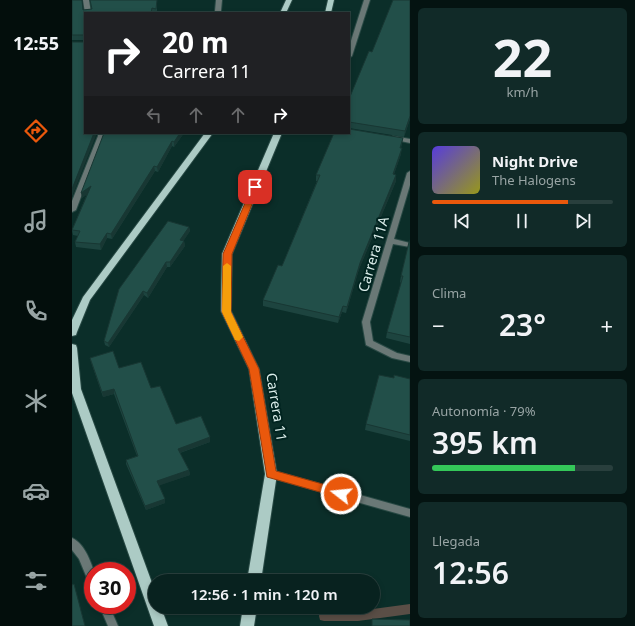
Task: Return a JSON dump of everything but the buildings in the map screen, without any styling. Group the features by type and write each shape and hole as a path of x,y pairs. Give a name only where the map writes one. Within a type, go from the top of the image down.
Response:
{"main road":[{"path":"283,12 289,0"},
{"path":"328,12 330,0"},
{"path":"72,332 86,299 208,134"},
{"name":"Carrera 11","path":"255,574 271,474 254,369 226,312 227,254 278,134"},
{"path":"72,348 76,389 161,626"},
{"path":"247,626 249,614"}],"street":[{"path":"86,0 88,12"},
{"path":"218,11 219,0"},
{"path":"350,53 367,0"},
{"path":"72,210 101,134"},
{"path":"387,137 410,140"},
{"name":"Carrera 11A","path":"410,173 366,322 369,343 395,356 410,359"},
{"path":"390,241 410,245"},
{"path":"271,474 410,513"},
{"path":"72,543 83,556 86,562"},
{"path":"108,614 113,626"}],"waterway":[{"path":"324,616 358,616 410,609"}],"slow traffic":[{"path":"227,266 226,312 239,337"}],"route":[{"path":"255,187 227,254 226,312 254,369 271,474 341,494"}]}
